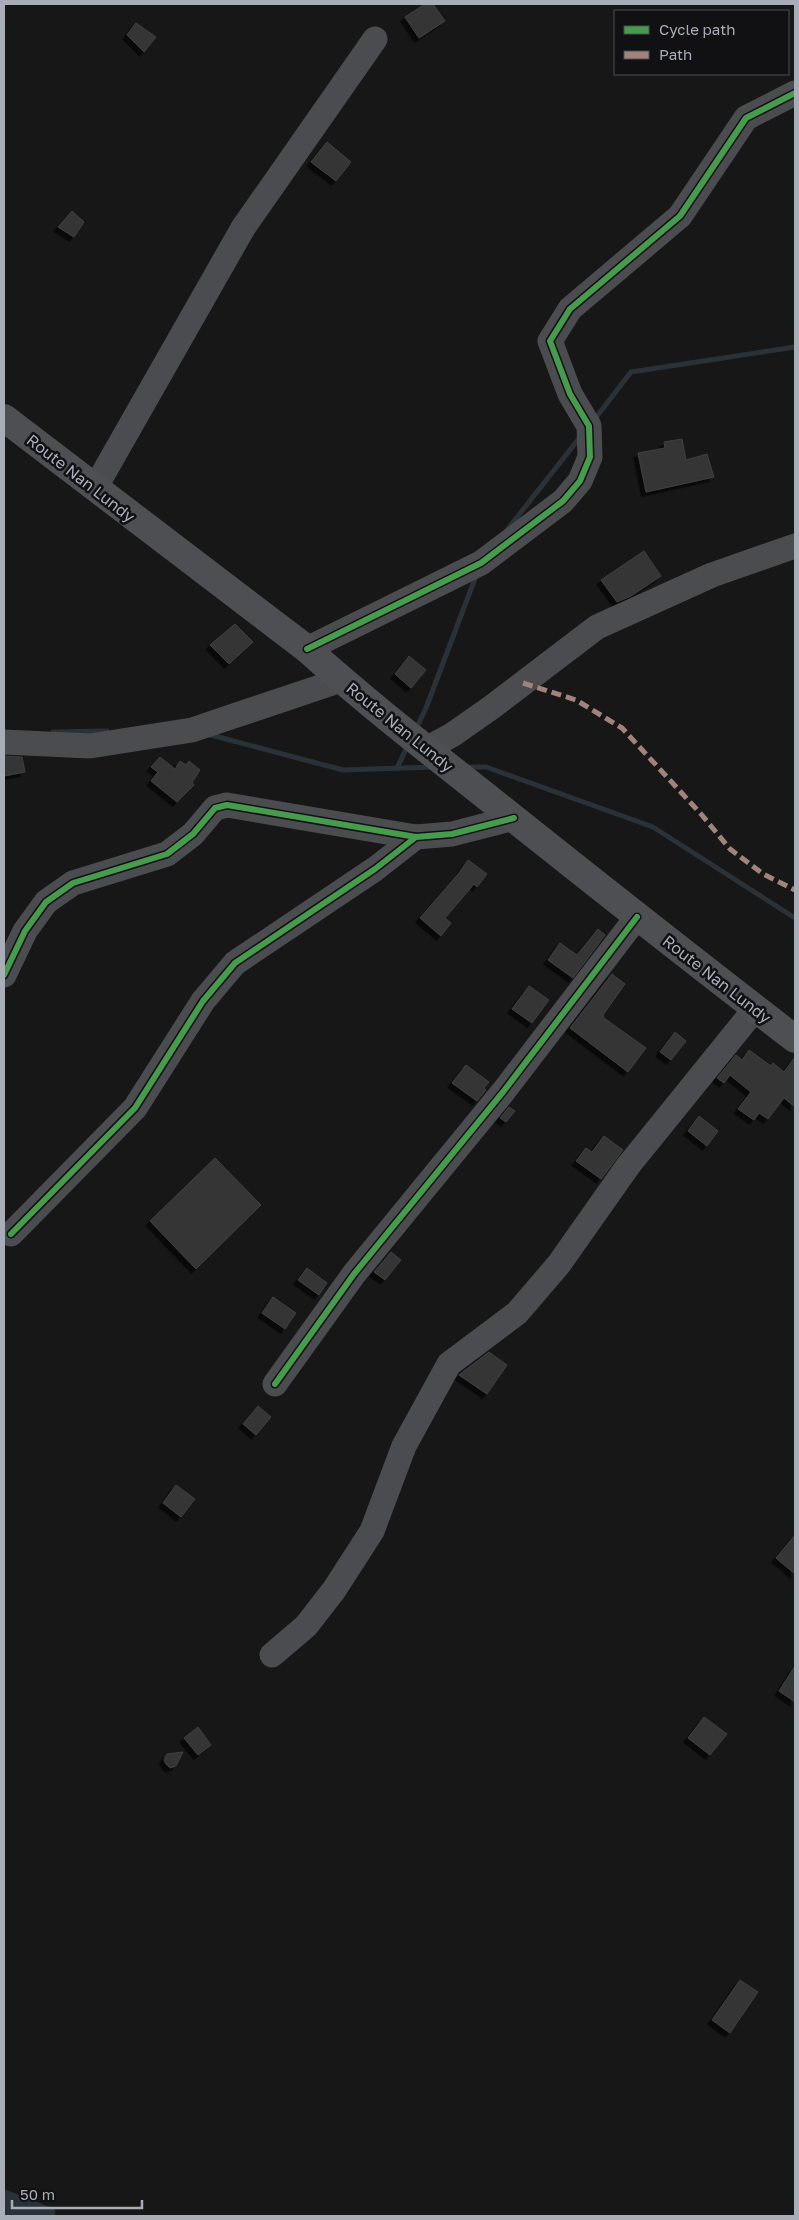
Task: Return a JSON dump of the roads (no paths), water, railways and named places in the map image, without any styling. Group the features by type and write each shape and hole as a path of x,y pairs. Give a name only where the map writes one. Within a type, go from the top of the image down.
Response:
{"main road":[{"name":"Route Nan Lundy","path":"4,418 306,649 426,749 637,917 795,1039"}],"street":[{"path":"96,488 243,228 375,39"},
{"path":"306,649 481,563 563,501 580,481 590,457 589,426 570,394 550,340 570,309 680,216 746,118 795,93"},
{"path":"426,749 452,735 492,707 597,627 712,575 795,546"},
{"path":"4,742 90,746 192,730 341,680"},
{"path":"4,976 25,931 46,902 74,883 167,854 193,834 215,808 227,805 416,838 452,834 514,818"},
{"path":"11,1234 134,1108 203,1000 235,963 375,869 416,838"},
{"path":"275,1384 354,1274 503,1092 637,917"},
{"path":"272,1655 311,1619 334,1590 372,1531 404,1446 449,1364 517,1314 553,1271 628,1166 756,1009"}],"waterway":[{"path":"594,420 631,372 795,347"},
{"path":"507,530 581,436"},
{"path":"415,731 426,708 476,576"},
{"path":"53,732 107,731"},
{"path":"207,734 343,770 434,767"},
{"path":"397,768 408,745"},
{"path":"465,767 486,767 653,827 795,918"}]}
